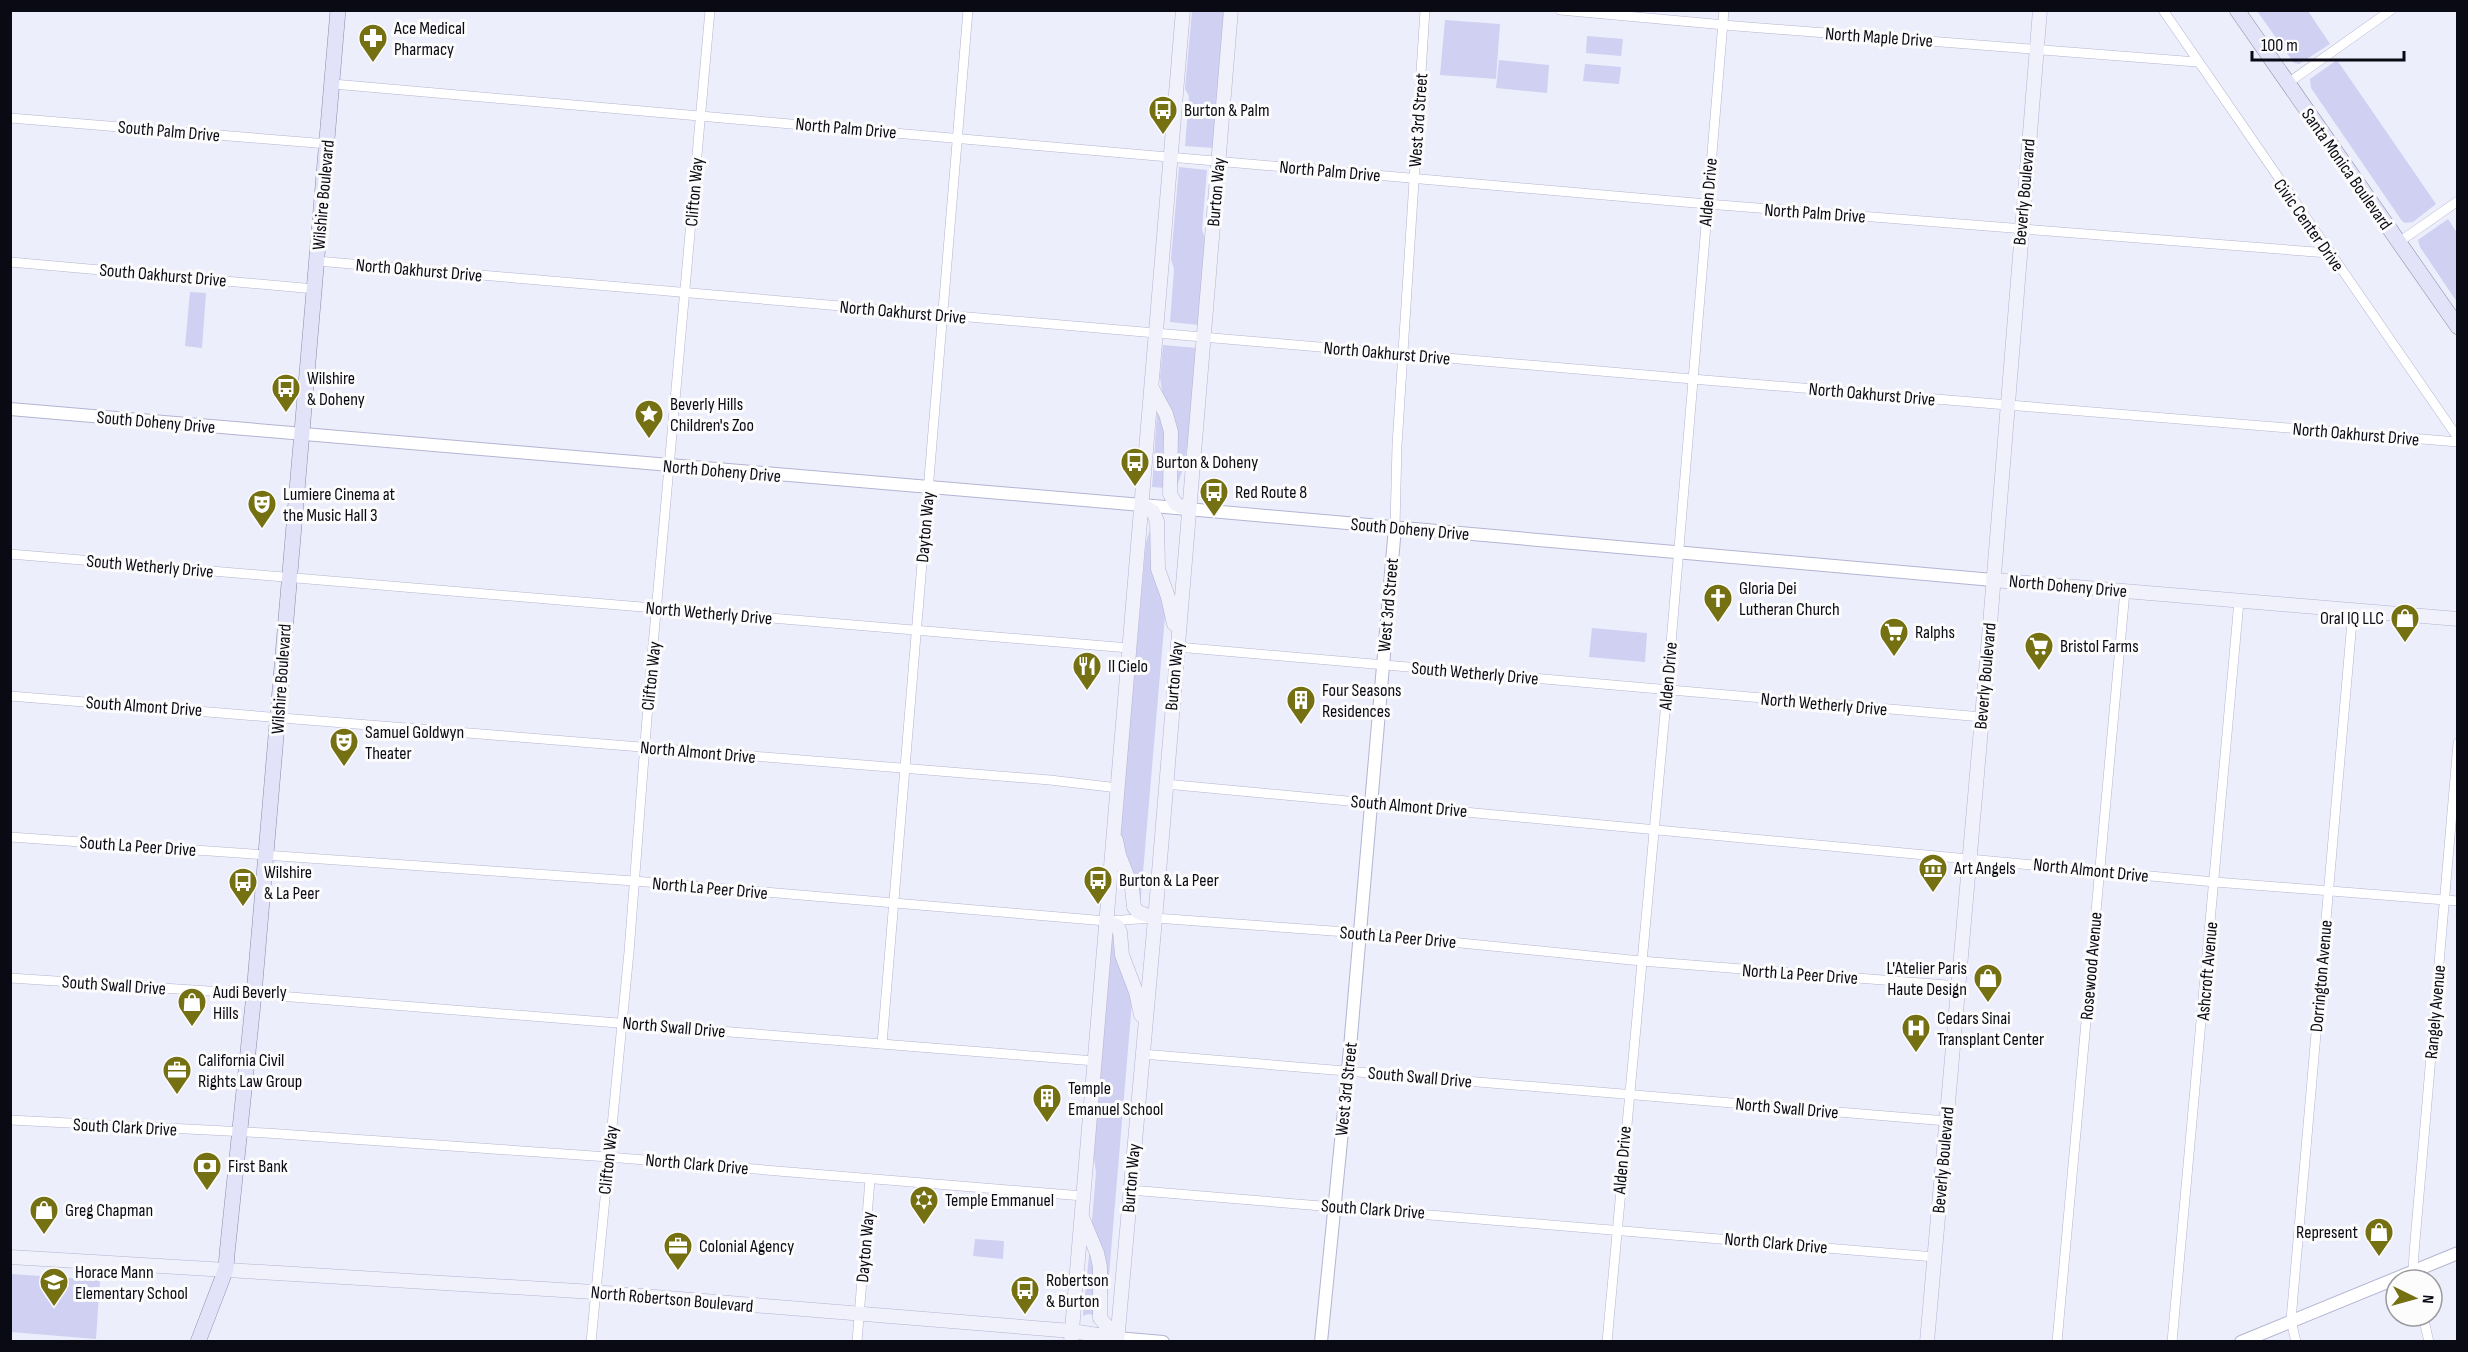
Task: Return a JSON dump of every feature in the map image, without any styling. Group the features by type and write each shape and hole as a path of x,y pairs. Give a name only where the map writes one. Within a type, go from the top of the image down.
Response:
{"main road":[{"name":"Wilshire Boulevard","path":"198,1341 226,1269 254,994 338,10"},
{"path":"1074,1338 1083,1196 1183,10"},
{"name":"Burton Way","path":"1121,1339 1130,1190 1231,10"},
{"name":"Beverly Boulevard","path":"1928,1341 2040,10"},
{"name":"Santa Monica Boulevard","path":"2237,10 2457,327"},
{"path":"1152,387 1166,414 1171,432 1170,494 1176,504 1189,510"},
{"path":"1142,505 1153,512 1157,521 1158,569 1168,597 1177,642"},
{"name":"North Doheny Drive","path":"1993,580 2457,619"},
{"path":"1114,830 1119,855 1132,888 1134,907 1138,912 1155,918"},
{"path":"1107,921 1117,926 1120,932 1122,955 1136,992 1144,1029"},
{"path":"1082,1215 1097,1253 1100,1268 1100,1318 1121,1339"},
{"name":"North Robertson Boulevard","path":"10,1257 594,1292 859,1314 1074,1338 1121,1339"}],"street":[{"name":"Clifton Way","path":"591,1341 622,1023 644,748 710,10"},
{"name":"Dayton Way","path":"882,1044 968,10"},
{"name":"West 3rd Street","path":"1321,1341 1348,1071 1395,527 1397,445 1425,10"},
{"name":"North Maple Drive","path":"1560,10 2197,62"},
{"name":"Alden Drive","path":"1606,1341 1667,691 1724,10"},
{"name":"Civic Center Drive","path":"2163,10 2457,440"},
{"path":"2288,83 2391,10"},
{"name":"North Palm Drive","path":"333,84 1707,204 2328,253"},
{"name":"South Palm Drive","path":"10,118 328,144"},
{"path":"2398,242 2457,201"},
{"name":"South Oakhurst Drive","path":"10,261 315,289"},
{"name":"North Oakhurst Drive","path":"317,261 1693,380 2457,440"},
{"name":"South Doheny Drive","path":"10,409 302,435"},
{"name":"North Doheny Drive","path":"302,435 928,489 1142,505"},
{"name":"South Doheny Drive","path":"1142,505 1678,552"},
{"name":"North Doheny Drive","path":"1678,552 1993,580"},
{"name":"South Wetherly Drive","path":"10,554 289,577"},
{"name":"North Wetherly Drive","path":"289,577 1130,648"},
{"name":"Rosewood Avenue","path":"2057,1341 2125,591"},
{"name":"Ashcroft Avenue","path":"2172,1341 2239,601"},
{"name":"Dorrington Avenue","path":"2296,1341 2291,1320 2353,610"},
{"name":"South Wetherly Drive","path":"1177,642 1383,665 1667,691"},
{"name":"North Wetherly Drive","path":"1667,691 1982,717"},
{"name":"South Almont Drive","path":"10,696 278,717"},
{"name":"North Almont Drive","path":"278,717 904,770 1050,780 1118,788"},
{"name":"Rangely Avenue","path":"2415,1268 2457,743"},
{"name":"South Almont Drive","path":"1165,784 1654,829"},
{"name":"North Almont Drive","path":"1654,829 2215,882 2457,901"},
{"name":"South La Peer Drive","path":"10,837 266,855"},
{"name":"North La Peer Drive","path":"266,855 634,881 1107,921 1155,918"},
{"name":"South La Peer Drive","path":"1155,918 1360,933 1641,962"},
{"name":"North La Peer Drive","path":"1641,962 1959,986"},
{"name":"South Swall Drive","path":"10,978 254,994"},
{"name":"North Swall Drive","path":"254,994 1095,1061"},
{"name":"South Swall Drive","path":"1142,1054 1628,1095"},
{"name":"North Swall Drive","path":"1628,1095 1947,1122"},
{"name":"South Clark Drive","path":"10,1120 239,1133"},
{"name":"North Clark Drive","path":"239,1133 608,1157 1083,1196"},
{"name":"Dayton Way","path":"857,1341 870,1179"},
{"name":"South Clark Drive","path":"1130,1190 1617,1229"},
{"name":"North Clark Drive","path":"1617,1229 1935,1257"},
{"path":"2429,1268 2457,1253"},
{"path":"2241,1341 2291,1320 2384,1287"},
{"name":"North Robertson Boulevard","path":"1121,1339 1163,1341"}],"shaded area":[{"path":"1192,11 1225,11 1214,148 1185,146 1189,96 1185,89"},
{"path":"2257,11 2308,11 2330,44 2299,64 2294,63"},
{"path":"1445,20 1500,24 1496,79 1440,75"},
{"path":"1587,36 1623,39 1621,56 1586,53"},
{"path":"1499,60 1549,65 1547,93 1496,88"},
{"path":"2337,60 2436,204 2413,222 2402,221 2311,88 2310,79"},
{"path":"1585,64 1621,67 1619,84 1583,81"},
{"path":"1179,167 1207,170 1202,229 1206,242 1199,325 1170,322 1174,269 1171,259"},
{"path":"2448,219 2457,233 2457,302 2420,247 2418,240"},
{"path":"190,292 206,293 202,348 185,346"},
{"path":"1163,345 1197,348 1188,443 1180,478 1175,489 1160,377"},
{"path":"1161,413 1167,431 1166,488 1152,487 1157,414"},
{"path":"1151,527 1166,605 1140,907 1120,833 1146,542"},
{"path":"1592,628 1647,633 1645,662 1589,657"},
{"path":"1112,932 1115,932 1132,1002 1106,1311 1092,1221 1096,1172 1093,1152"},
{"path":"975,1239 1004,1241 1003,1259 973,1256"},
{"path":"1090,1245 1096,1264 1095,1315 1083,1316"},
{"name":"Horace Mann Elementary School","path":"11,1274 100,1280 96,1339 11,1332"}],"place":[{"name":"Ace Medical Pharmacy","path":"373,64"},
{"name":"Burton & Palm","path":"1163,136"},
{"name":"Wilshire & Doheny","path":"286,414"},
{"name":"Beverly Hills Children's Zoo","path":"649,440"},
{"name":"Burton & Doheny","path":"1135,488"},
{"name":"Red Route 8","path":"1214,518"},
{"name":"Lumiere Cinema at the Music Hall 3","path":"262,530"},
{"name":"Gloria Dei Lutheran Church","path":"1718,624"},
{"name":"Oral IQ LLC","path":"2405,644"},
{"name":"Ralphs","path":"1894,658"},
{"name":"Bristol Farms","path":"2039,672"},
{"name":"Il Cielo","path":"1087,692"},
{"name":"Four Seasons Residences","path":"1301,726"},
{"name":"Samuel Goldwyn Theater","path":"344,768"},
{"name":"Art Angels","path":"1933,894"},
{"name":"Burton & La Peer","path":"1098,906"},
{"name":"Wilshire & La Peer","path":"243,908"},
{"name":"L'Atelier Paris Haute Design","path":"1988,1004"},
{"name":"Audi Beverly Hills","path":"192,1028"},
{"name":"Cedars Sinai Transplant Center","path":"1916,1054"},
{"name":"California Civil Rights Law Group","path":"177,1096"},
{"name":"Temple Emanuel School","path":"1047,1124"},
{"name":"First Bank","path":"207,1192"},
{"name":"Temple Emmanuel","path":"924,1226"},
{"name":"Greg Chapman","path":"44,1236"},
{"name":"Represent","path":"2379,1258"},
{"name":"Colonial Agency","path":"678,1272"},
{"name":"Horace Mann Elementary School","path":"54,1308"},
{"name":"Robertson & Burton","path":"1025,1316"}]}
